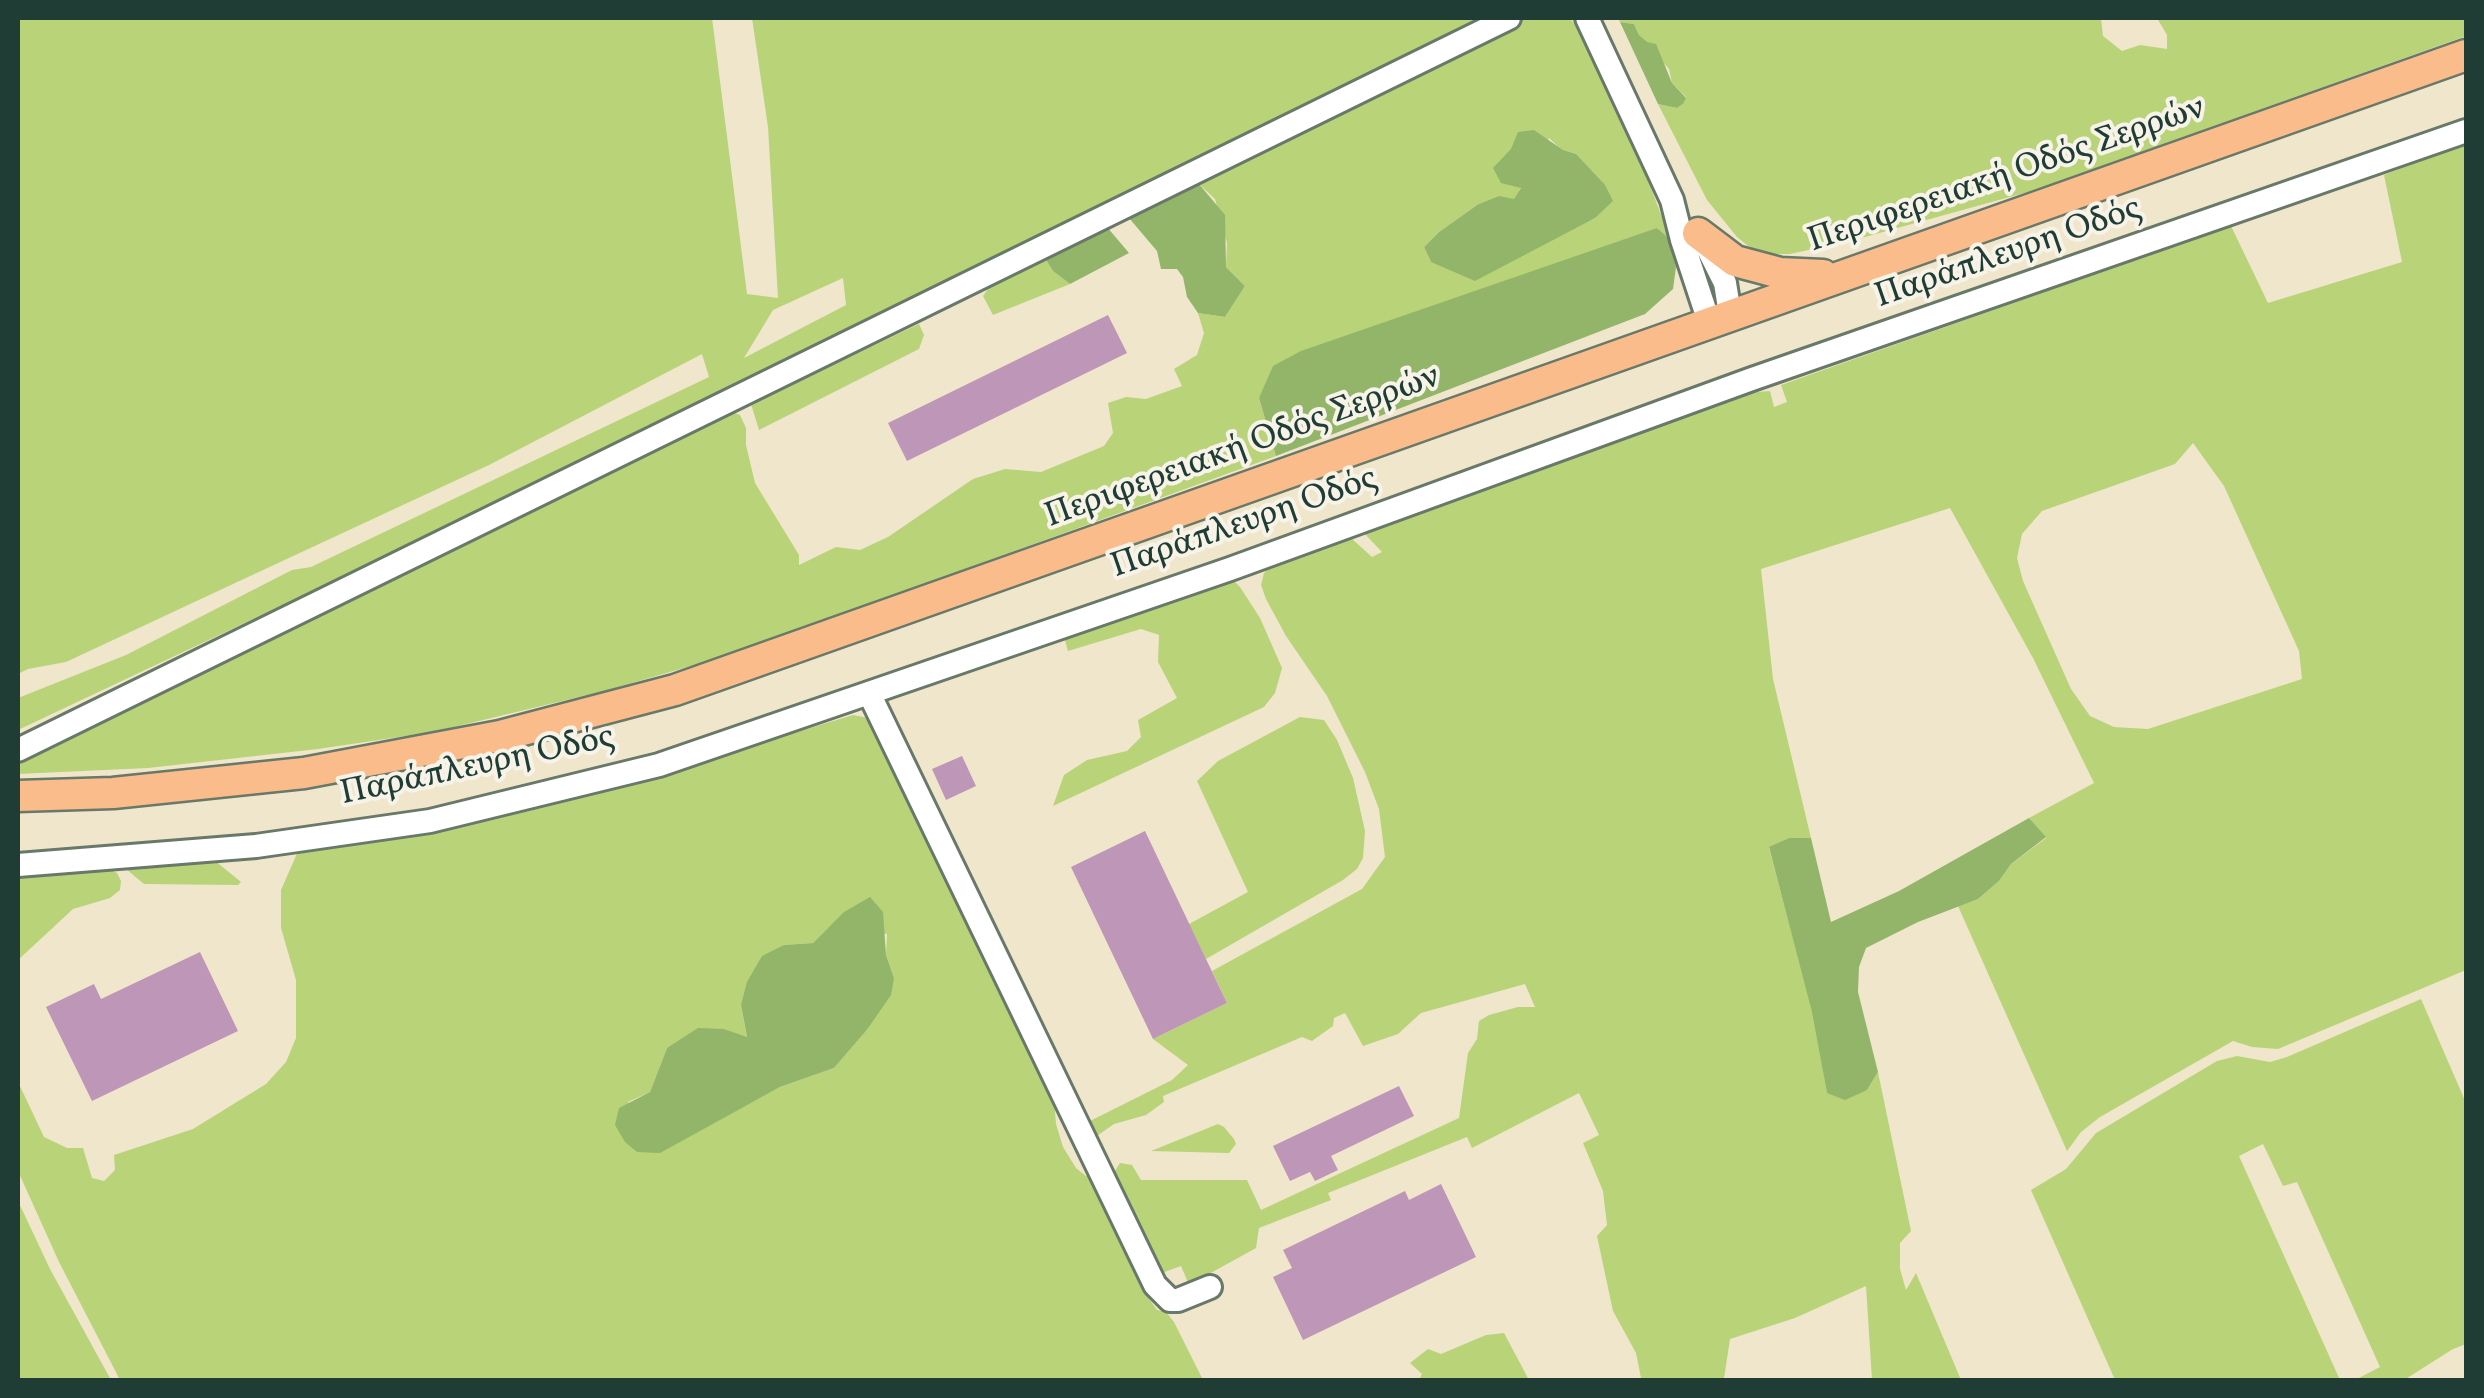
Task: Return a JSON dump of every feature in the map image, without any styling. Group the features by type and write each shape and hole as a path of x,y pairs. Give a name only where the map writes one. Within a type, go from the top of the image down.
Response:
{"main road":[{"name":"Περιφερειακή Οδός Σερρών","path":"18,796 113,792 304,773 500,736 675,690 2466,54"},
{"path":"1698,232 1735,261 1758,268 1780,274 1846,274"}],"street":[{"path":"18,750 1509,18"},
{"path":"1587,18 1672,200 1686,256 1720,318"},
{"name":"Παράπλευρη Οδός","path":"18,865 256,846 430,821 659,765 1230,569 1752,380 2466,131"},
{"path":"1672,200 1698,232 1725,283 1720,318"},
{"path":"869,693 1154,1285 1170,1300 1210,1287"}],"green space":[{"path":"18,18 712,18 747,294 778,298 768,127 752,18 1483,18 734,392 18,730 18,698 126,655 292,570 311,567 709,377 702,354 489,465 66,662 18,674","holes":["843,278 846,305 744,358 773,310"]},
{"path":"1526,18 1569,18 1577,26 1633,140 1670,239 1657,228 1259,398 1276,456 729,655 604,691 433,732 148,768 18,774 18,756 535,504 678,440 730,411 740,415 746,428 755,483 799,555 799,565 836,547 860,550 888,537 973,479 1005,469 1041,472 1104,446 1113,433 1108,403 1126,397 1146,399 1182,386 1174,369 1197,355 1204,333 1198,313 1225,317 1245,286 1226,267 1227,243 1215,199 1199,184","holes":["1549,138 1562,150 1576,154 1595,218 1550,239 1431,262 1424,247 1439,232 1477,205 1514,200"]},
{"path":"1618,18 2101,18 2103,36 2122,51 2140,45 2167,49 2167,35 2157,18 2466,18 2466,36 2035,190 1854,240 1790,254 1769,254 1752,249 1737,237 1707,200 1658,104 1677,108 1686,97 1672,83 1669,69 1634,24 1620,22"},
{"path":"1620,22 1634,24 1639,35 1656,44 1672,83 1686,98 1683,104 1677,108 1658,104"},
{"path":"1534,130 1576,154 1605,185 1613,201 1595,218 1475,281 1431,262 1424,247 1439,232 1477,205 1499,196 1514,199 1521,188 1501,183 1493,168 1511,149 1518,132"},
{"path":"2466,143 2466,970 2278,1049 2233,1041 2100,1117 2081,1132 2067,1151 1958,906 1978,899 2011,864 2046,838 2029,818 2094,783 2033,658 1950,508 1761,569 1773,679 1811,838 1789,838 1769,848 1813,1012 1827,1093 1867,1090 1878,1072 1911,1231 1900,1243 1900,1269 1906,1290 1916,1273 1961,1380 1872,1380 1866,1286 1795,1318 1730,1339 1724,1378 1636,1380 1641,1378 1636,1353 1613,1311 1597,1236 1607,1225 1603,1191 1583,1143 1599,1135 1579,1093 1472,1148 1467,1137 1328,1193 1331,1200 1259,1228 1256,1248 1189,1285 1181,1266 1159,1274 1113,1174 1120,1163 1132,1165 1141,1180 1247,1180 1261,1210 1459,1118 1468,1053 1477,1039 1479,1021 1518,1007 1535,1007 1525,984 1421,1013 1398,1034 1363,1046 1345,1013 1334,1018 1333,1026 1312,1041 1302,1037 1163,1096 1164,1102 1146,1115 1114,1124 1094,1138 1086,1123 1172,1080 1188,1065 1153,1039 1227,1003 1212,971 1362,889 1385,857 1379,809 1365,772 1327,696 1266,599 1261,585 1270,567 1350,537 1372,557 1382,552 1363,532 1755,392 1770,391 1774,407 1787,402 1781,385 2231,226 2268,303 2402,262 2384,175","holes":["2193,443 2224,486 2299,651 2302,679 2148,729 2114,727 2090,716 2071,689 2023,581 2017,558 2022,534 2042,511 2175,464"]},
{"path":"1199,184 1225,215 1226,267 1245,286 1225,317 1198,313 1187,297 1183,277 1177,269 1161,269 1157,251 1129,218"},
{"path":"1107,227 1129,253 1070,284 1053,271 1046,260"},
{"path":"1657,228 1670,239 1676,267 1673,289 1645,314 1276,456 1259,398 1273,366 1301,351"},
{"path":"1046,260 1070,284 993,315 983,296 988,289"},
{"path":"919,324 924,335 919,349 759,430 751,404"},
{"path":"1232,579 1260,618 1282,668 1275,693 1264,707 1053,806 1064,775 1087,760 1127,751 1141,737 1138,720 1177,698 1158,662 1159,635 1141,629 1068,651 1064,637"},
{"path":"853,715 874,719 1053,1087 1056,1124 1063,1147 1076,1168 1100,1181 1147,1296 1157,1310 1166,1312 1174,1322 1203,1380 120,1380 59,1262 18,1171 18,1082 44,1137 67,1148 83,1148 92,1178 104,1181 115,1170 114,1155 193,1129 266,1084 286,1062 296,1038 296,980 281,928 281,890 299,849 633,782","holes":["828,928 887,934 886,955 894,978 866,1031 834,1068 780,1087 660,1152 628,1102 650,1092 667,1048 724,1029 747,1038 741,1005 784,945 813,943"]},
{"path":"1300,717 1324,720 1337,740 1353,778 1365,831 1363,858 1343,880 1206,959 1189,924 1248,892 1197,781 1218,761"},
{"path":"2029,818 2046,837 2011,864 1978,899 1866,948 1859,967 1858,992 1878,1072 1867,1090 1845,1100 1827,1093 1812,1012 1769,847 1789,838 1811,838 1831,922 1899,891"},
{"path":"214,860 241,882 144,884 126,869"},
{"path":"109,869 117,873 120,890 110,898 73,909 18,960 18,873"},
{"path":"870,897 883,912 886,955 894,978 891,995 834,1068 780,1087 660,1153 637,1152 625,1142 615,1125 619,1108 650,1092 667,1048 698,1028 724,1029 747,1037 741,1005 747,982 762,956 784,945 813,943 844,912"},
{"path":"2421,999 2466,1103 2466,1344 2404,1380 2355,1380 2380,1367 2297,1182 2283,1186 2263,1144 2239,1156 2340,1380 2115,1380 2031,1190 2066,1169 2096,1133 2217,1061 2237,1056 2270,1062 2287,1057"},
{"path":"1218,1124 1236,1144 1229,1153 1151,1151"},
{"path":"18,1201 50,1269 111,1380 18,1380"},
{"path":"1504,1333 1529,1380 1419,1380 1422,1374 1410,1363 1428,1349 1441,1354 1486,1335"}],"building":[{"path":"1108,315 1127,353 907,461 888,423"},
{"path":"962,756 976,786 946,800 932,769"},
{"path":"1145,831 1227,1003 1153,1039 1071,867"},
{"path":"200,952 238,1031 92,1101 46,1007 94,984 101,999"},
{"path":"1399,1086 1414,1116 1331,1156 1338,1170 1315,1181 1310,1172 1290,1181 1273,1146"},
{"path":"1441,1184 1476,1257 1303,1340 1273,1277 1292,1268 1283,1250 1405,1191 1409,1200"}]}
